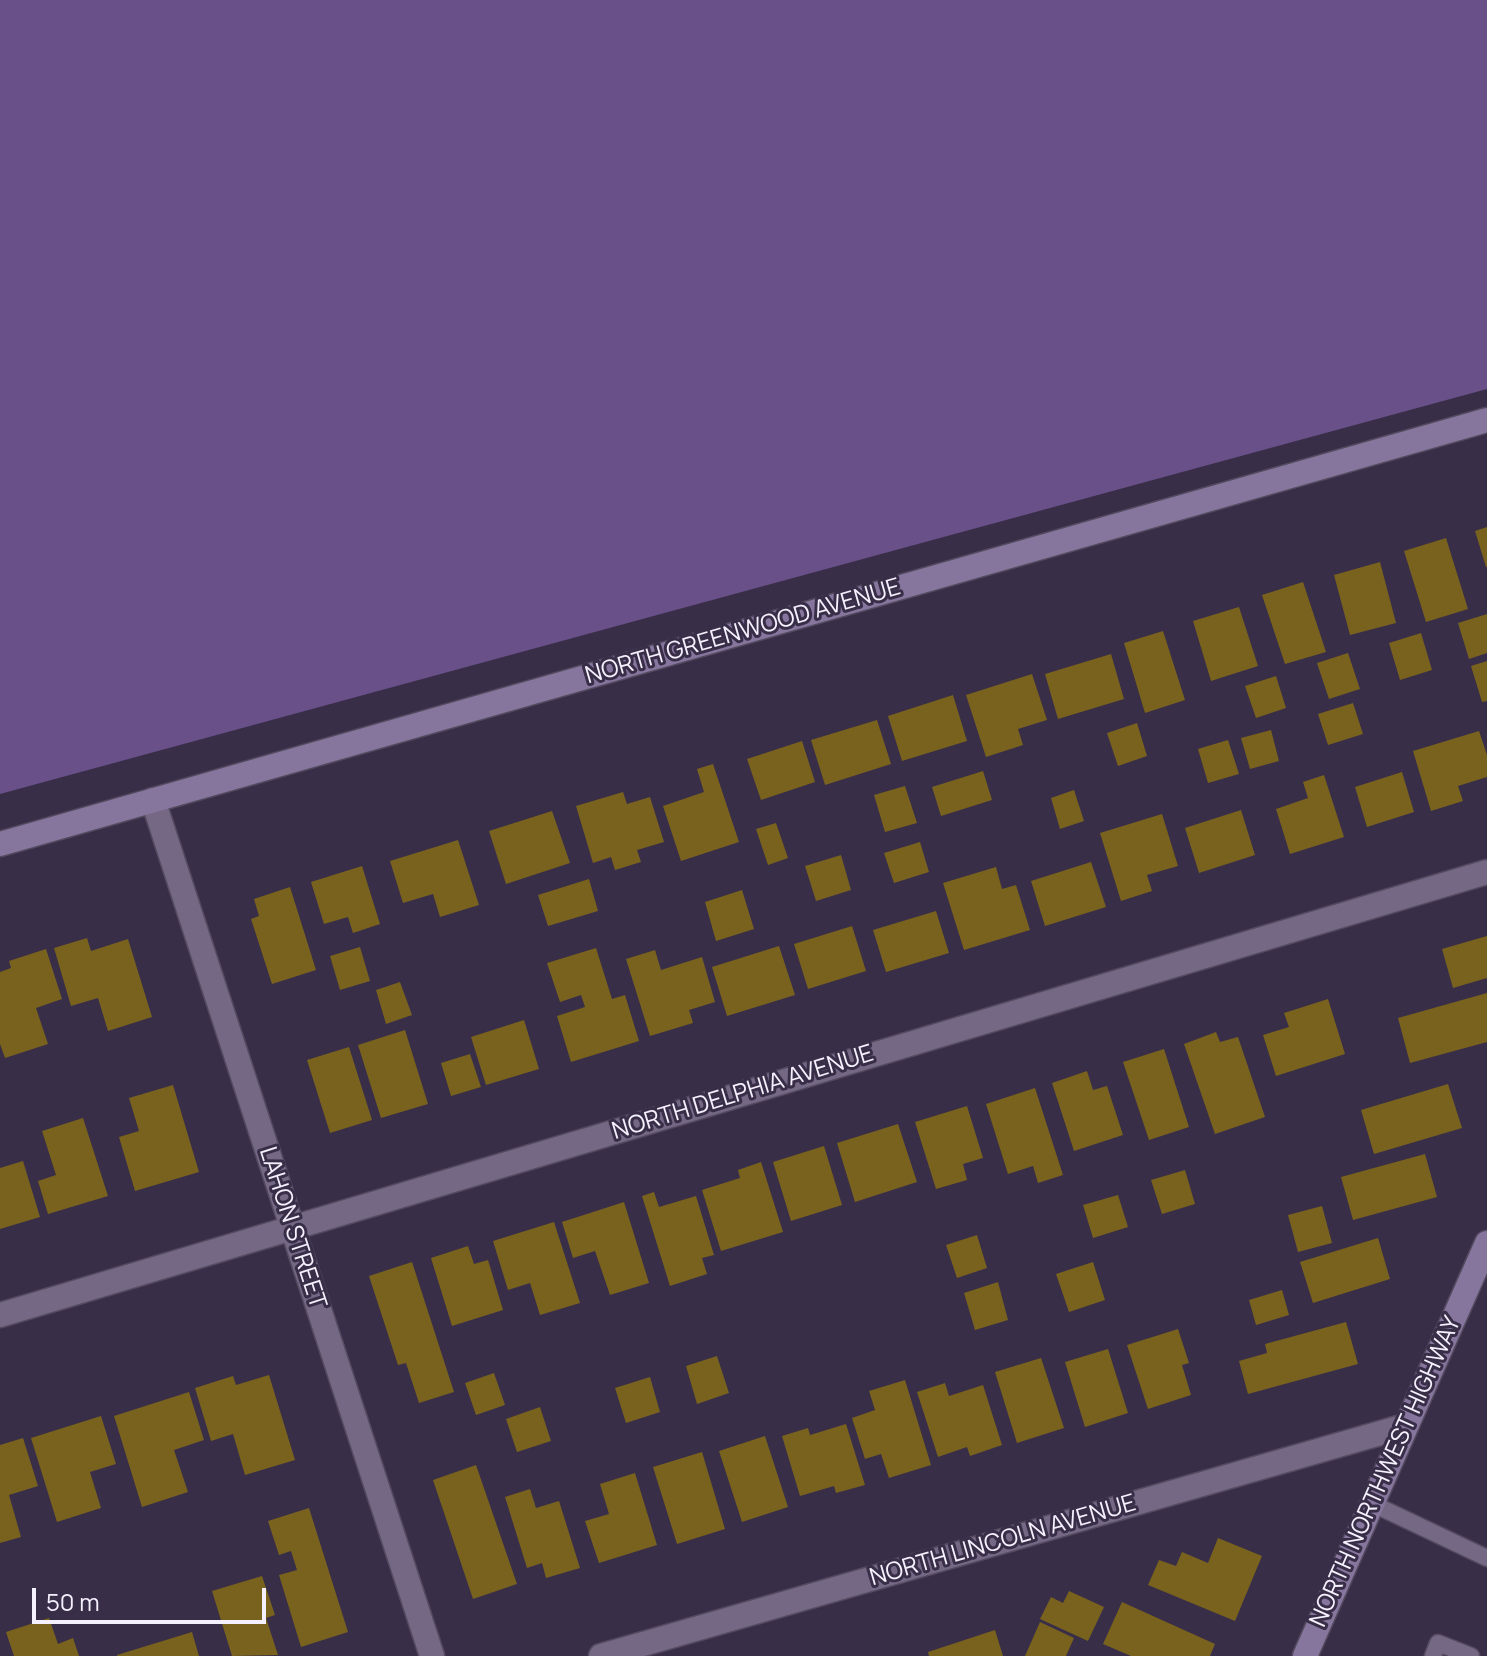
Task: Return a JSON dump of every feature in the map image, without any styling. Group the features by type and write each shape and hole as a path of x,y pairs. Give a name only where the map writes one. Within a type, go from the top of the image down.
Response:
{"street":[{"name":"NORTH GREENWOOD AVENUE","path":"0,844 1487,420"},
{"name":"LAHON STREET","path":"153,800 432,1656"},
{"name":"NORTH DELPHIA AVENUE","path":"0,1315 1487,872"},
{"name":"NORTH NORTHWEST HIGHWAY","path":"1305,1656 1487,1243"},
{"name":"NORTH LINCOLN AVENUE","path":"601,1656 1405,1426"}],"lane":[{"path":"1373,1504 1487,1558"},
{"path":"1433,1656 1438,1643 1471,1656"}],"shaded area":[{"path":"0,0 1487,0 1487,389 0,794"}],"building":[{"path":"1487,527 1487,567 1486,567 1475,531"},
{"path":"1446,538 1468,609 1426,622 1404,551"},
{"path":"1380,562 1396,623 1350,635 1334,575"},
{"path":"1303,582 1326,652 1285,664 1262,595"},
{"path":"1239,607 1258,666 1211,681 1193,621"},
{"path":"1487,614 1487,653 1469,659 1458,623"},
{"path":"1163,631 1185,700 1145,713 1124,643"},
{"path":"1421,633 1432,670 1400,680 1389,643"},
{"path":"1348,653 1360,689 1329,699 1317,663"},
{"path":"1111,654 1124,699 1058,719 1045,674"},
{"path":"1487,661 1487,701 1482,702 1471,666"},
{"path":"1032,674 1047,720 1018,729 1023,745 986,757 966,695"},
{"path":"1276,676 1286,708 1256,718 1245,686"},
{"path":"953,695 967,741 902,761 888,716"},
{"path":"1353,703 1363,734 1328,745 1318,714"},
{"path":"877,720 891,764 825,785 811,740"},
{"path":"1137,723 1147,756 1118,766 1107,733"},
{"path":"1271,730 1279,761 1250,769 1241,738"},
{"path":"1479,731 1487,755 1487,777 1458,786 1463,801 1431,811 1413,751"},
{"path":"1228,740 1239,774 1208,783 1198,749"},
{"path":"802,741 815,782 761,800 747,759"},
{"path":"713,764 739,842 681,861 663,806 704,792 697,769"},
{"path":"983,771 992,800 941,816 932,787"},
{"path":"1402,772 1414,812 1367,827 1355,787"},
{"path":"1324,775 1344,837 1290,854 1276,809 1308,798 1303,782"},
{"path":"905,786 917,823 885,832 874,795"},
{"path":"1074,790 1084,821 1060,829 1051,798"},
{"path":"623,792 627,804 650,797 664,842 637,850 641,862 615,870 611,857 593,863 576,806"},
{"path":"1241,810 1255,855 1199,873 1185,828"},
{"path":"552,811 570,863 506,884 489,831"},
{"path":"1162,814 1178,866 1147,875 1152,891 1121,901 1100,833"},
{"path":"776,823 788,858 768,865 756,829"},
{"path":"458,840 479,905 440,917 433,894 403,903 390,861"},
{"path":"920,842 929,872 894,883 884,853"},
{"path":"841,855 851,890 816,901 805,866"},
{"path":"1091,862 1106,907 1045,926 1031,881"},
{"path":"362,866 380,924 353,933 348,917 324,924 311,882"},
{"path":"996,867 1002,889 1016,885 1030,930 964,950 943,883"},
{"path":"589,879 598,911 548,926 538,895"},
{"path":"290,887 316,970 272,984 251,919 259,916 254,899"},
{"path":"742,890 754,929 716,941 705,902"},
{"path":"936,911 949,953 886,972 873,930"},
{"path":"852,926 866,971 808,989 794,944"},
{"path":"1487,936 1487,978 1453,988 1442,949"},
{"path":"87,938 91,951 128,939 152,1017 108,1031 98,998 71,1006 54,948"},
{"path":"779,946 795,995 727,1016 712,967"},
{"path":"360,947 370,981 340,990 330,956"},
{"path":"596,948 612,999 625,995 639,1041 571,1062 557,1016 585,1007 581,995 560,1002 547,963"},
{"path":"46,949 62,999 36,1008 48,1044 5,1058 0,1044 0,972 11,968 9,961"},
{"path":"655,950 661,970 702,957 715,1002 689,1010 693,1023 650,1036 626,959"},
{"path":"400,982 412,1015 386,1024 376,990"},
{"path":"1487,993 1487,1042 1410,1063 1398,1018"},
{"path":"1328,999 1345,1054 1276,1076 1263,1035 1289,1027 1284,1013"},
{"path":"524,1020 539,1069 486,1085 471,1037"},
{"path":"405,1030 428,1104 381,1118 358,1045"},
{"path":"1216,1032 1220,1042 1238,1037 1265,1117 1215,1134 1184,1044"},
{"path":"349,1047 372,1120 330,1133 307,1060"},
{"path":"1164,1049 1189,1127 1149,1140 1123,1062"},
{"path":"470,1054 481,1087 451,1096 441,1063"},
{"path":"1087,1071 1093,1090 1107,1086 1123,1135 1074,1151 1052,1083"},
{"path":"1448,1084 1462,1128 1374,1154 1361,1110"},
{"path":"173,1085 199,1172 135,1191 119,1137 139,1131 129,1098"},
{"path":"1035,1088 1063,1175 1038,1183 1033,1166 1008,1174 986,1104"},
{"path":"967,1106 983,1158 963,1164 967,1180 936,1189 915,1122"},
{"path":"83,1118 108,1196 48,1214 38,1181 56,1175 42,1131"},
{"path":"898,1124 917,1182 855,1202 837,1143"},
{"path":"824,1146 842,1205 791,1221 773,1162"},
{"path":"1425,1154 1437,1197 1353,1220 1341,1177"},
{"path":"23,1161 40,1217 0,1229 0,1168"},
{"path":"761,1162 783,1232 721,1251 702,1190 740,1178 738,1170"},
{"path":"1185,1170 1195,1204 1162,1214 1151,1180"},
{"path":"654,1192 659,1207 696,1196 714,1255 702,1258 707,1274 670,1286 642,1196"},
{"path":"1118,1195 1128,1227 1093,1238 1083,1205"},
{"path":"624,1202 649,1283 610,1295 595,1251 573,1258 562,1222"},
{"path":"1322,1206 1332,1243 1298,1252 1288,1215"},
{"path":"554,1222 580,1303 540,1315 530,1283 508,1290 493,1241"},
{"path":"977,1235 987,1268 957,1278 946,1245"},
{"path":"1378,1238 1390,1279 1313,1303 1300,1262"},
{"path":"468,1246 474,1264 488,1260 503,1310 452,1326 431,1258"},
{"path":"412,1262 454,1392 419,1403 406,1363 398,1365 369,1276"},
{"path":"1093,1262 1105,1300 1069,1312 1056,1274"},
{"path":"998,1282 1008,1320 975,1330 964,1293"},
{"path":"1282,1290 1289,1315 1256,1325 1249,1300"},
{"path":"1346,1322 1358,1364 1248,1394 1239,1361 1267,1353 1265,1344"},
{"path":"1178,1329 1189,1363 1182,1365 1191,1395 1148,1409 1127,1345"},
{"path":"1108,1349 1128,1413 1085,1427 1065,1362"},
{"path":"717,1356 729,1393 697,1404 686,1366"},
{"path":"1041,1358 1064,1428 1017,1443 995,1372"},
{"path":"494,1373 505,1405 476,1415 465,1383"},
{"path":"269,1375 295,1460 245,1475 233,1434 211,1441 195,1388 233,1376 236,1385"},
{"path":"650,1377 660,1412 626,1423 615,1388"},
{"path":"905,1380 931,1465 889,1478 881,1454 865,1459 852,1418 875,1410 869,1391"},
{"path":"945,1383 949,1396 983,1385 1002,1445 970,1456 967,1447 938,1457 917,1392"},
{"path":"189,1392 204,1440 174,1450 188,1492 142,1507 114,1416"},
{"path":"540,1407 551,1441 517,1452 506,1419"},
{"path":"101,1416 116,1464 90,1472 101,1508 57,1522 31,1438"},
{"path":"846,1424 865,1485 836,1493 834,1486 800,1496 782,1436 808,1428 810,1435"},
{"path":"765,1436 788,1507 742,1522 719,1451"},
{"path":"23,1438 38,1486 9,1495 21,1537 0,1543 0,1445"},
{"path":"702,1452 725,1529 677,1544 653,1467"},
{"path":"476,1465 517,1584 473,1599 433,1480"},
{"path":"635,1473 657,1545 599,1563 585,1521 609,1514 600,1484"},
{"path":"530,1489 536,1508 559,1501 580,1568 546,1578 542,1563 527,1568 505,1497"},
{"path":"309,1508 348,1632 301,1647 279,1575 297,1570 291,1551 279,1555 268,1521"},
{"path":"1218,1538 1262,1556 1235,1621 1148,1585 1159,1560 1176,1566 1182,1552 1208,1563"},
{"path":"262,1576 275,1615 266,1618 278,1655 232,1656 212,1591"},
{"path":"1069,1591 1104,1607 1088,1641 1040,1619 1051,1597 1063,1603"},
{"path":"1122,1602 1215,1644 1210,1656 1131,1656 1103,1644"},
{"path":"49,1618 58,1644 73,1638 79,1656 14,1656 6,1632"},
{"path":"1040,1622 1074,1638 1066,1656 1025,1656"},
{"path":"995,1630 1003,1656 929,1656 928,1652"},
{"path":"192,1632 199,1656 117,1656 117,1655"}]}
